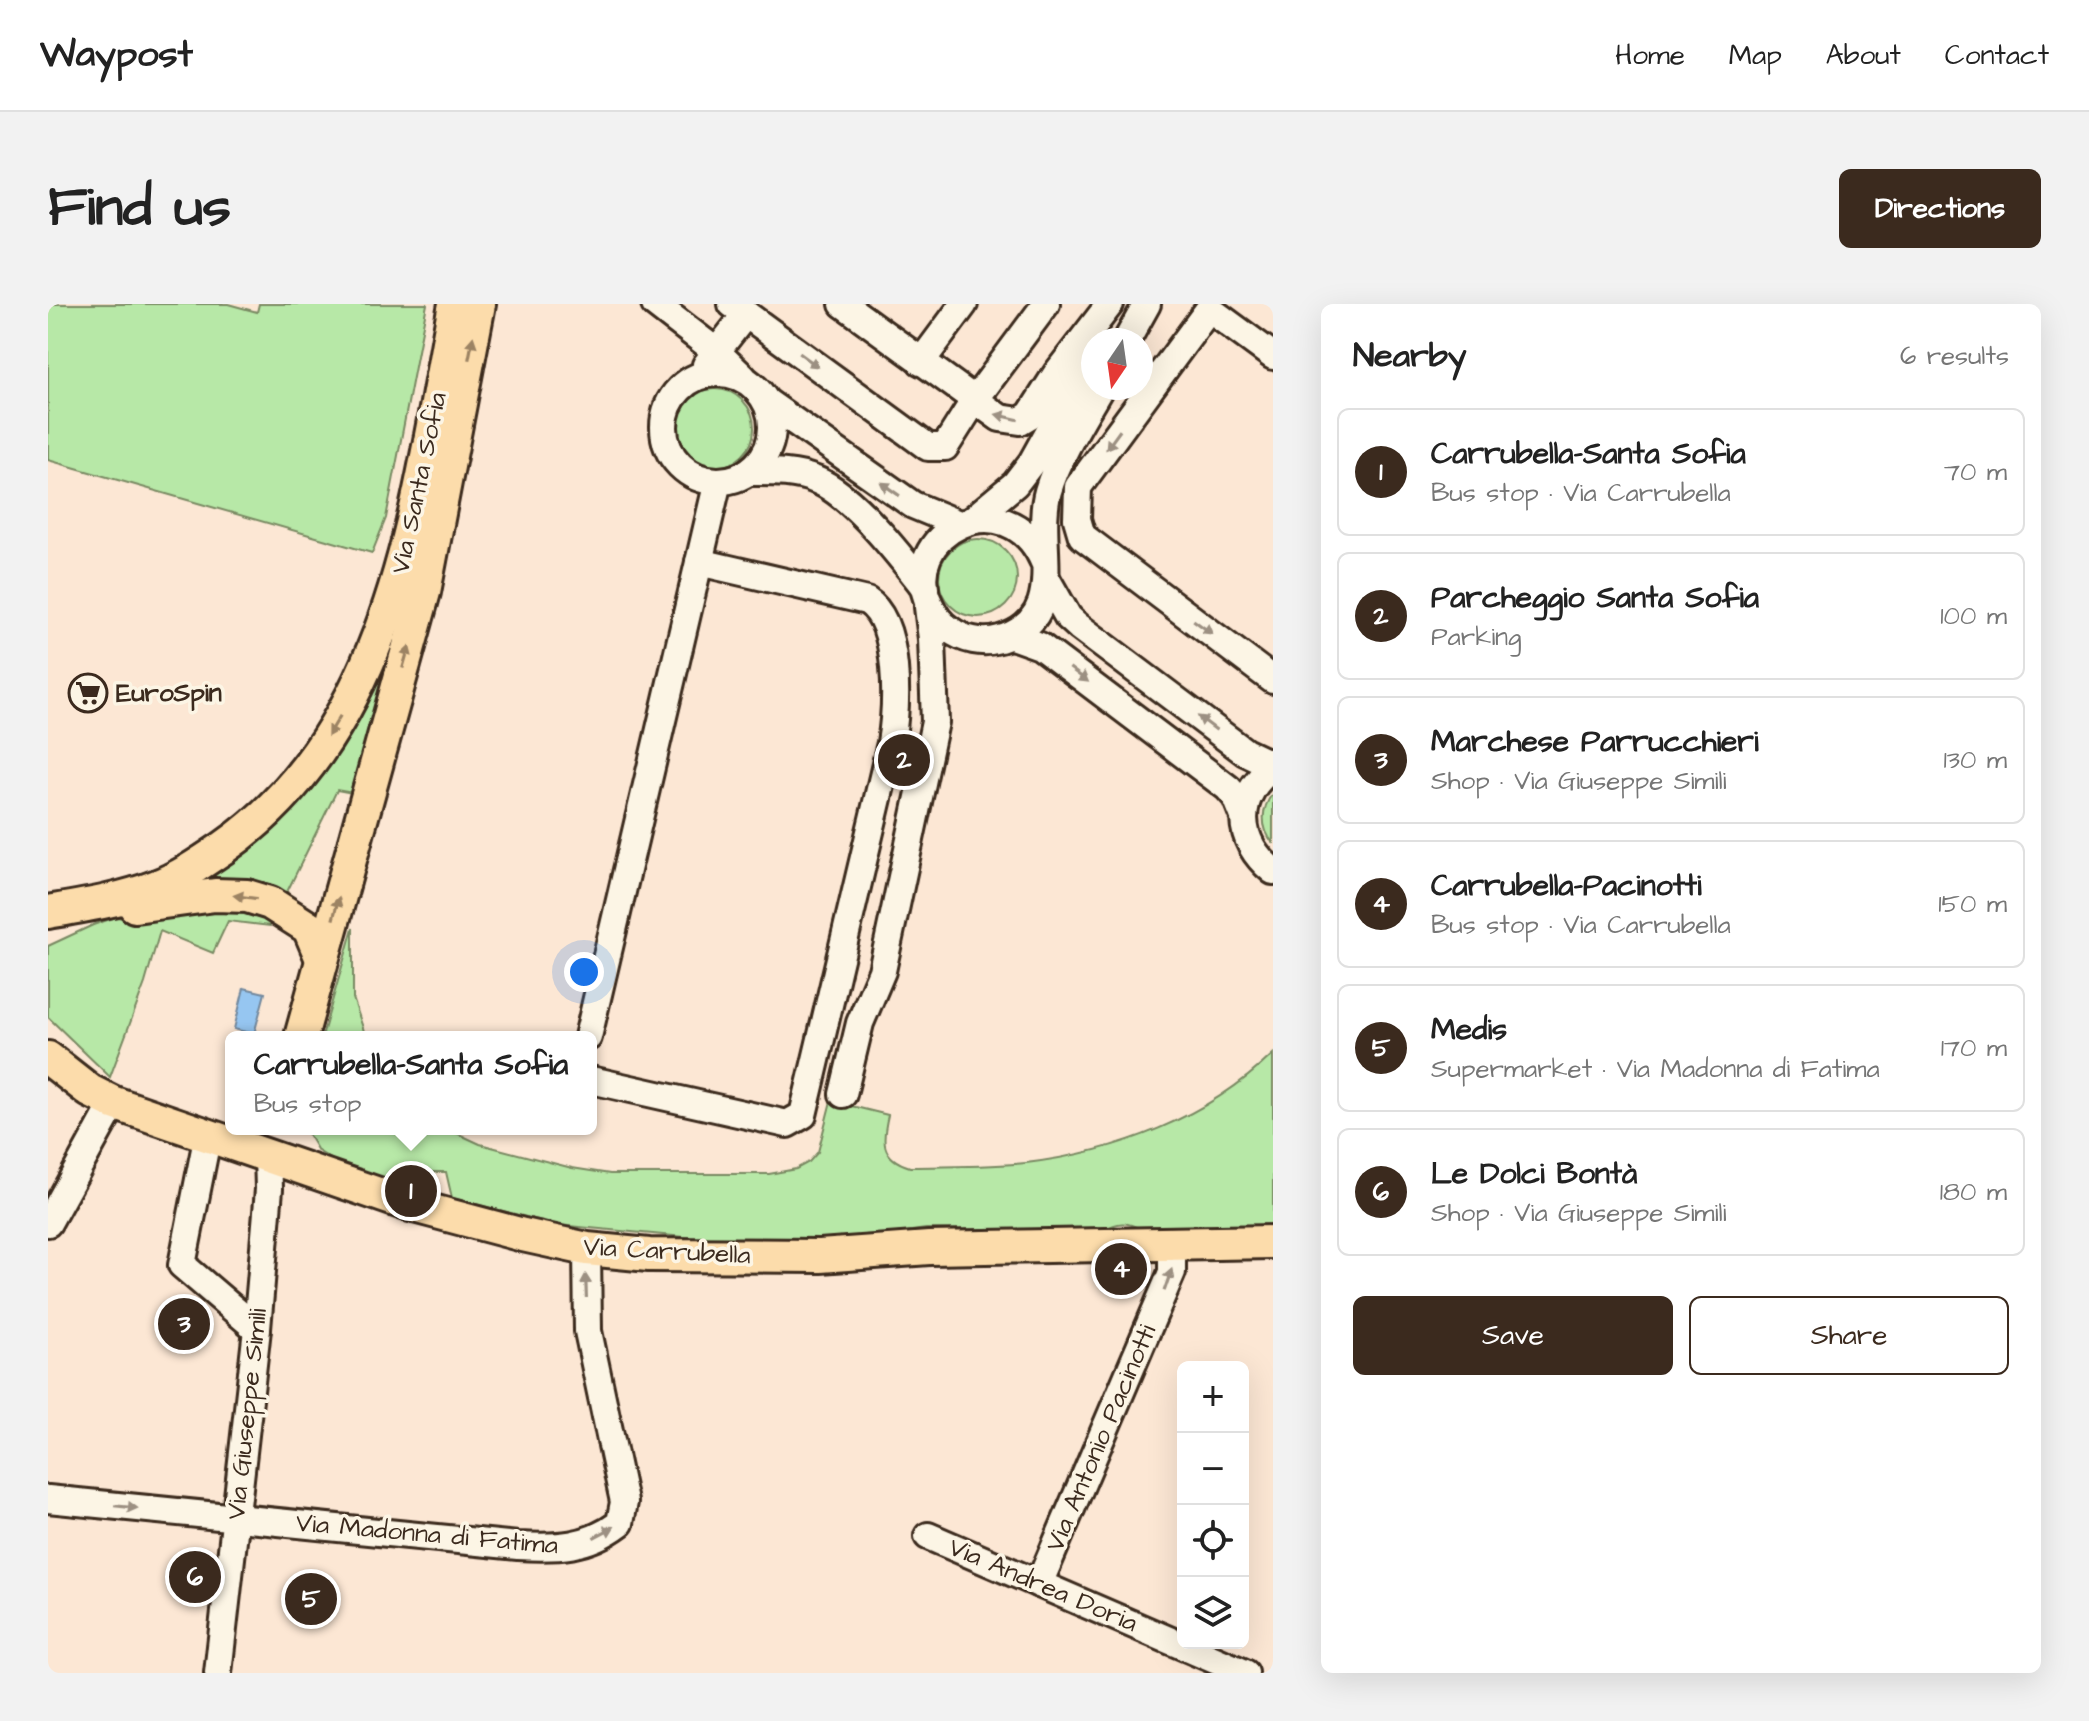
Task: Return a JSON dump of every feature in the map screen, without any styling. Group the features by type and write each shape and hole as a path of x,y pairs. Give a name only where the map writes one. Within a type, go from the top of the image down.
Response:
{"main road":[{"name":"Via Santa Sofia","path":"48,912 153,888 197,866 241,835 275,805 330,734 352,695 397,585 412,531 455,304"},
{"name":"Via Santa Sofia","path":"303,1031 424,592 479,304"},
{"path":"48,934 153,888"},
{"path":"104,910 215,895 247,896 270,903 309,928 322,959"},
{"name":"Via Carrubella","path":"48,1058 90,1091 114,1103 208,1134 272,1142 410,1205 587,1249 649,1255 820,1256 929,1248 1273,1242"}],"street":[{"path":"655,304 717,352 758,389 767,402 773,433 760,461 748,472"},
{"path":"843,304 974,401 1000,418 1020,421 1030,415 1057,373 1110,304"},
{"path":"921,362 964,304"},
{"path":"1046,304 974,401 945,447 928,447 739,309 717,352 669,403 664,418 666,441 685,470 706,480 718,481 748,472 778,473 817,480 857,511 902,557 926,594 934,614 946,628 961,637 995,641 1012,636 1026,626 1038,613 1045,597 1044,516 1053,474 1093,400"},
{"path":"1106,328 1119,304"},
{"path":"1134,328 1147,304"},
{"path":"1273,356 1209,309 1078,487 1077,519 1082,536 1273,680"},
{"path":"690,380 720,372 746,380"},
{"path":"843,1094 860,1023 882,971 935,722 932,639 924,573 928,558 946,533 1015,484 1032,462 1081,374"},
{"path":"767,402 913,505 965,522 987,519 1016,527 1038,548 1068,617 1245,752 1264,761 1273,761"},
{"path":"589,1031 718,481"},
{"path":"597,1081 787,1124 803,1115 891,743 896,675 883,618 876,606 867,601 699,562"},
{"path":"1012,636 1040,646 1228,788 1236,797 1244,817 1250,846 1273,871"},
{"path":"1244,817 1252,789 1260,777 1273,767"},
{"path":"48,1223 114,1103"},
{"path":"208,1134 182,1265 257,1329"},
{"name":"Via Giuseppe Simili","path":"218,1673 257,1329 272,1142"},
{"name":"Via Antonio Pacinotti","path":"1039,1584 1172,1272 1172,1245"},
{"name":"Via Madonna di Fatima","path":"48,1499 518,1546 562,1548 604,1535 620,1523 624,1502 588,1331 587,1249"},
{"name":"Via Andrea Doria","path":"928,1536 1245,1673"}],"green space":[{"path":"48,304 228,304 257,312 259,304 427,304 386,518 372,553 48,460"},
{"path":"715,389 730,392 747,406 754,428 751,443 737,460 715,467 700,464 683,450 676,428 679,413 693,396"},
{"path":"978,539 993,542 1010,556 1017,578 1014,593 1000,610 978,617 963,614 946,600 939,578 942,563 956,546"},
{"path":"411,588 353,793 337,790 286,894 252,881 214,882 209,876 282,818 318,777 341,743"},
{"path":"1273,793 1273,843 1266,831 1264,818 1266,805"},
{"path":"226,905 274,918 270,926 228,921 213,953 160,931 145,983 110,1077 48,1017 48,946 116,917 139,920"},
{"path":"353,928 353,998 364,1031 324,1031"},
{"path":"1273,1054 1273,1225 1269,1226 1141,1229 1122,1224 1103,1230 926,1229 818,1244 737,1242 558,1225 452,1198 446,1172 432,1172 431,1192 351,1171 318,1151 309,1135 461,1135 480,1144 572,1168 610,1174 769,1174 796,1169 809,1162 818,1152 831,1101 888,1115 884,1141 888,1153 900,1163 910,1167 983,1166 1060,1158 1127,1141 1190,1114 1247,1077"}],"water":[{"path":"244,988 265,993 255,1031 234,1029"}],"place":[{"name":"EuroSpin","path":"88,693"},
{"name":"Parcheggio Santa Sofia","path":"904,760"},
{"name":"Carrubella-Santa Sofia","path":"411,1191"},
{"name":"Carrubella-Pacinotti","path":"1121,1269"},
{"name":"Marchese Parrucchieri","path":"184,1324"},
{"name":"Le Dolci Bontà","path":"195,1577"},
{"name":"Medis","path":"311,1599"}]}
